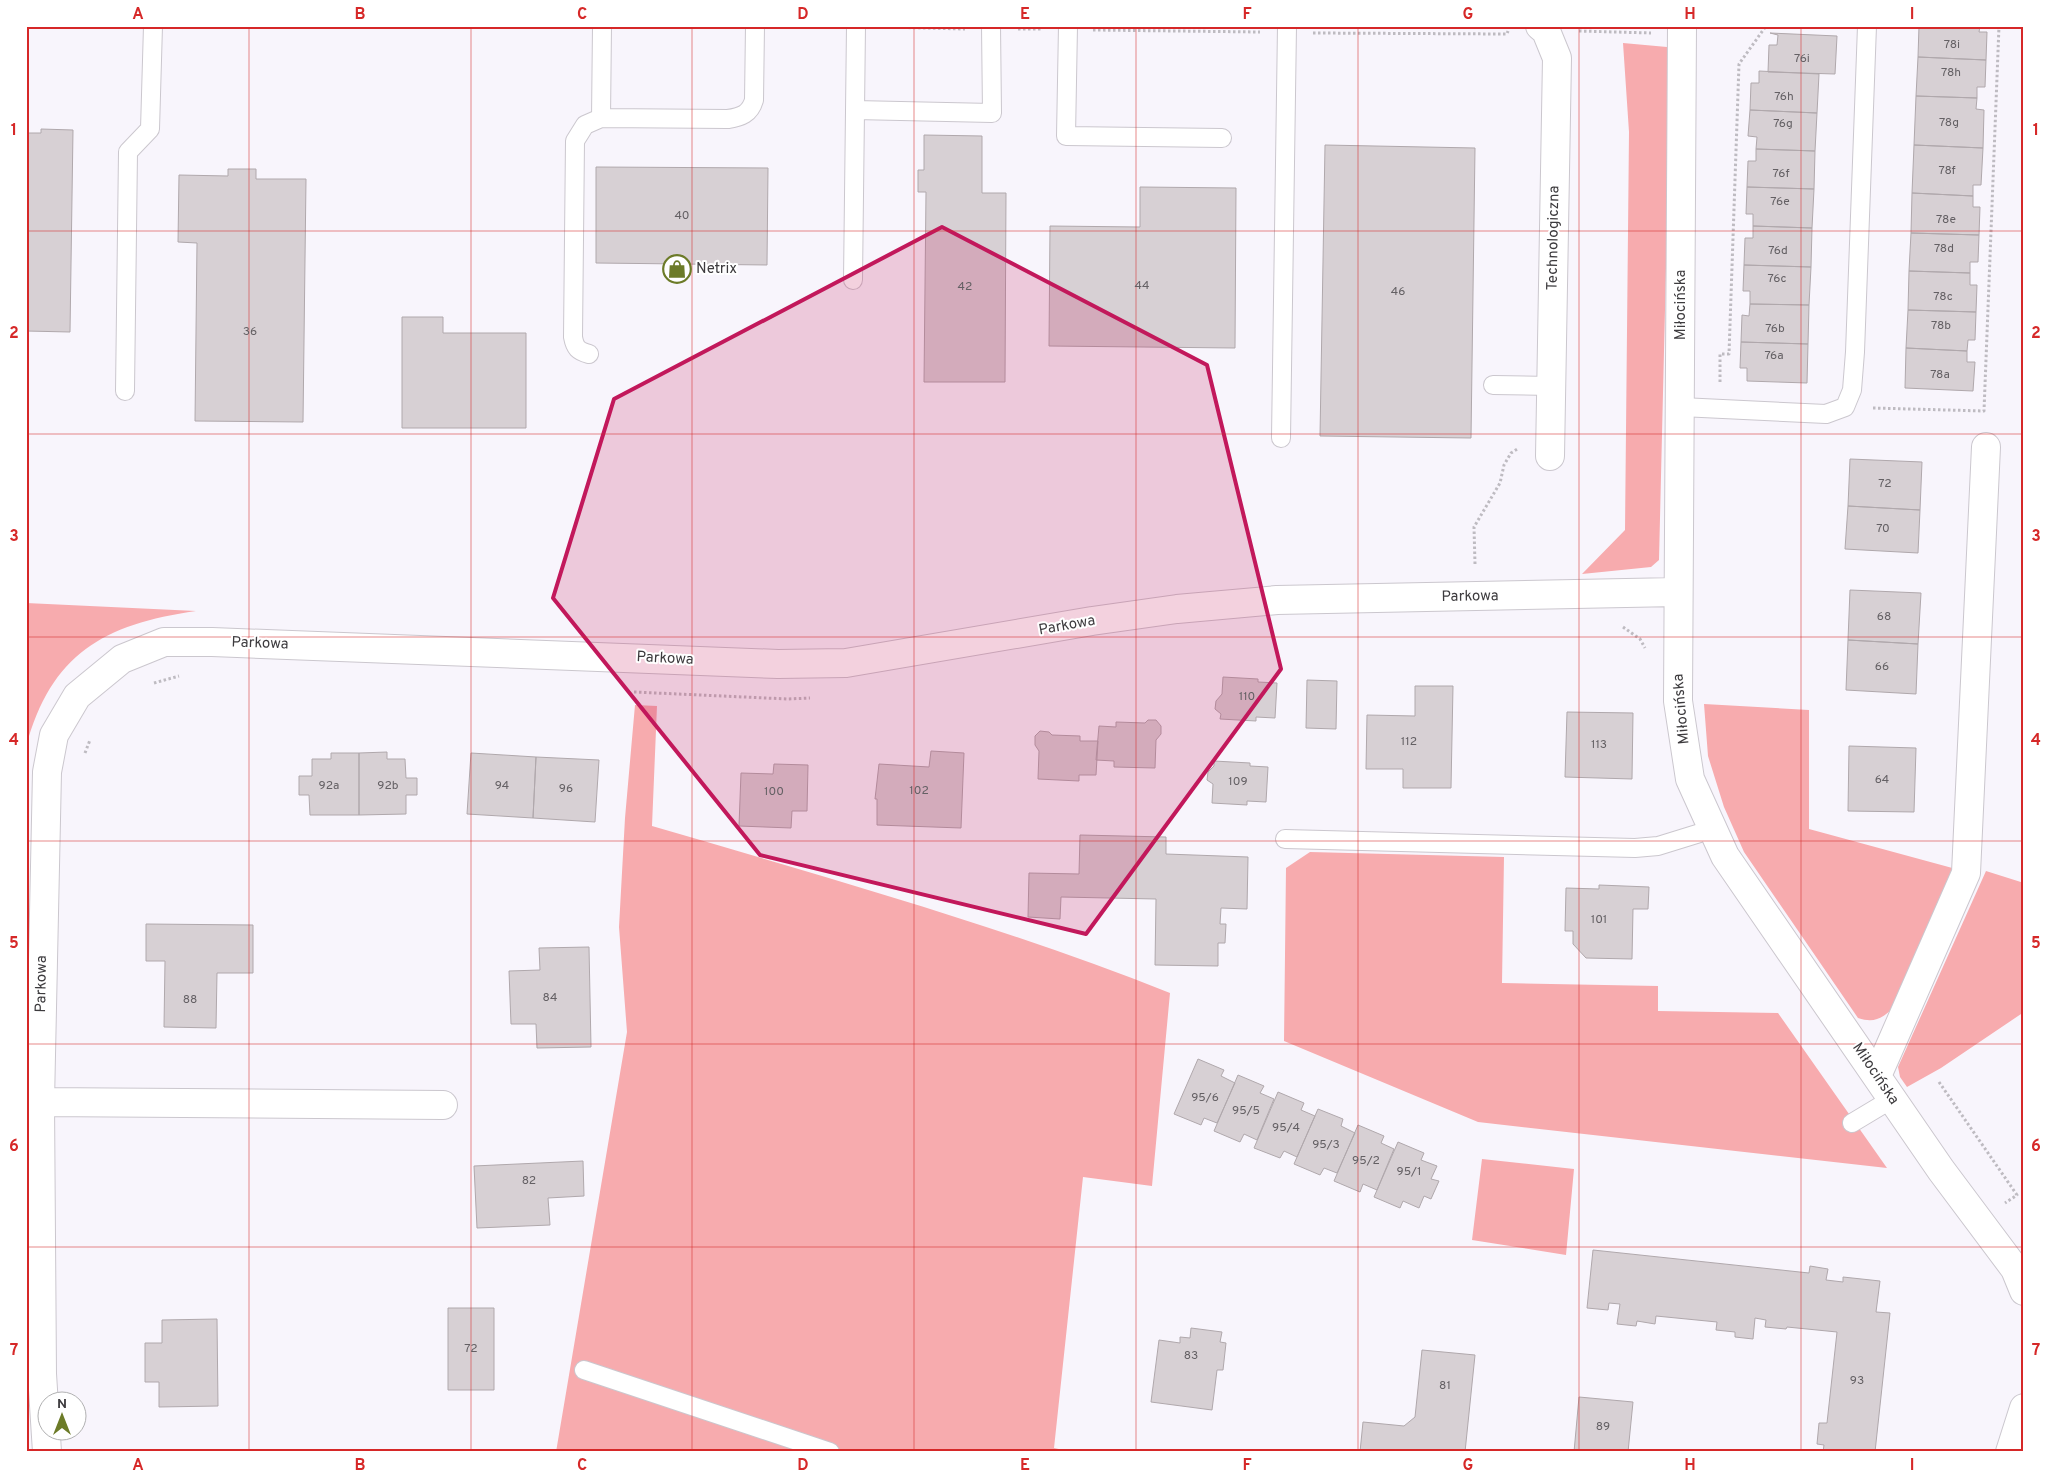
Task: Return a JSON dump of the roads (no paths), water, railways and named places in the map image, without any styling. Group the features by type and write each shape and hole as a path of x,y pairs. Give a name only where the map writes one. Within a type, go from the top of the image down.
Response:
{"street":[{"name":"Technologiczna","path":"1543,28 1556,58 1550,456"},
{"name":"Miłocińska","path":"1682,30 1681,408 1677,592 1678,701 1690,779 1725,856 1940,1170 2015,1269 2024,1291"},
{"path":"1877,1076 1966,873 1986,447"},
{"name":"Parkowa","path":"47,1452 42,1374 40,1102 47,772 54,735 77,696 122,659 164,642 212,642 778,664 846,663 1177,609 1277,600 1677,592"},
{"path":"40,1102 442,1105"},
{"path":"2010,1452 2024,1408"}],"lane":[{"path":"125,391 128,152 150,129 153,26"},
{"path":"601,118 602,26"},
{"path":"589,354 580,351 575,346 573,337 576,141 585,125 601,118 728,119 745,114 752,109 754,100 755,26"},
{"path":"1681,408 1826,414 1844,408 1852,390 1855,352 1867,26"},
{"path":"853,280 856,27"},
{"path":"855,110 992,113 991,28"},
{"path":"1068,28 1066,136 1222,138"},
{"path":"1281,438 1287,29"},
{"path":"1493,385 1551,386"},
{"path":"1285,839 1635,848 1658,846 1713,829"},
{"path":"1852,1123 1892,1099"},
{"path":"584,1370 830,1452"}],"place":[{"name":"Netrix","path":"677,269"}]}
